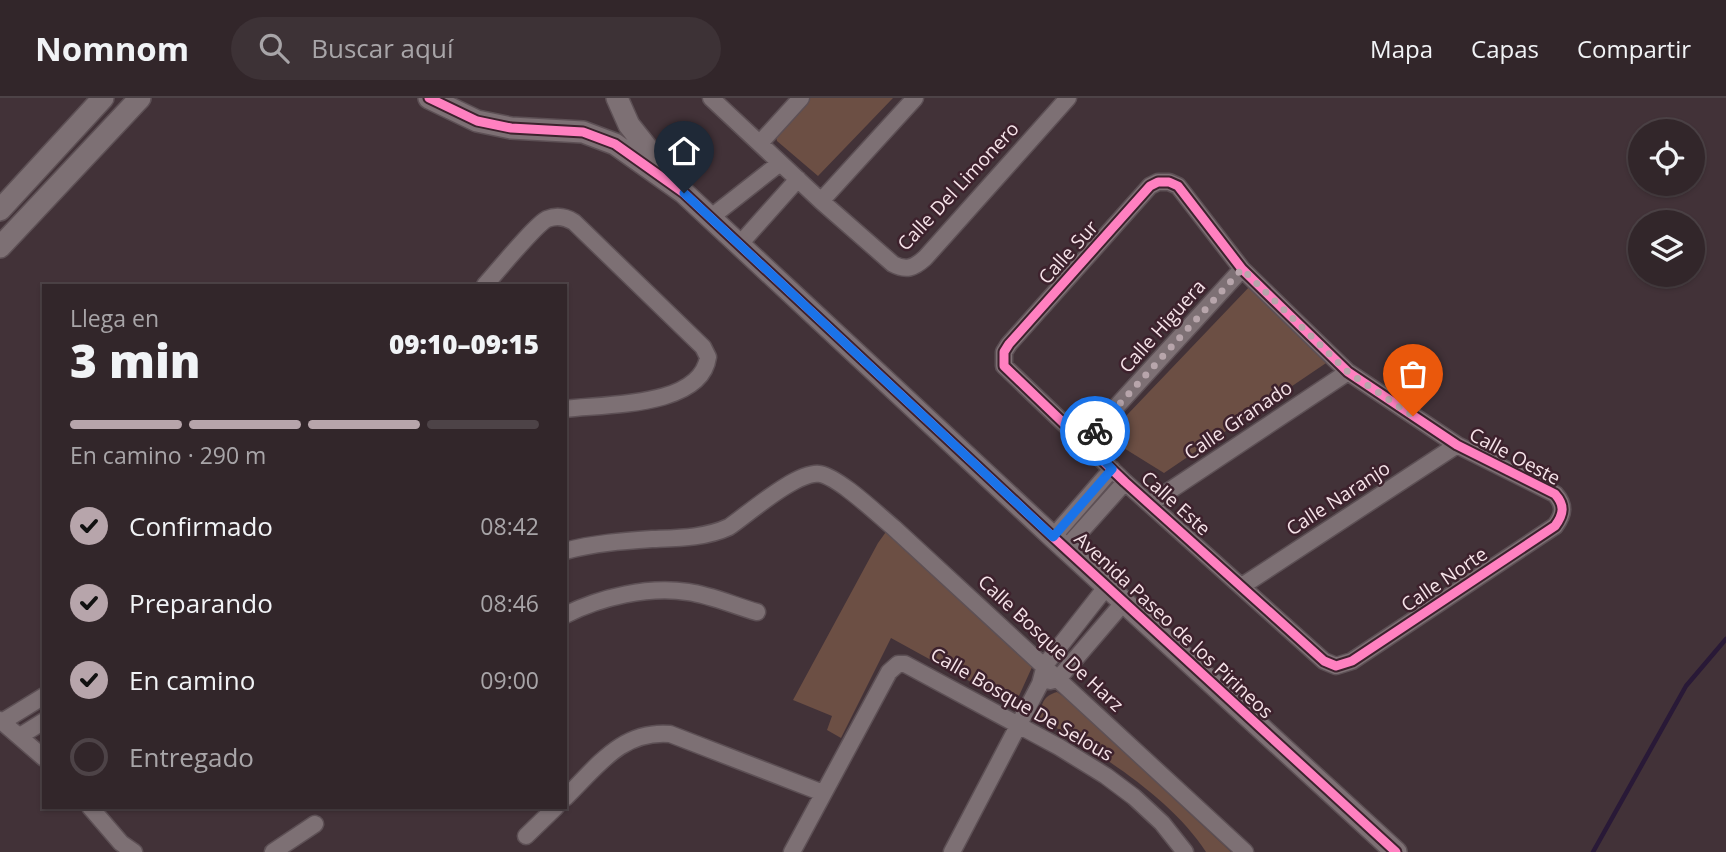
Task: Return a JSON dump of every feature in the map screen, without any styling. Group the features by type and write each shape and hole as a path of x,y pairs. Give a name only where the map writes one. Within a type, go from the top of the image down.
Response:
{"street":[{"path":"0,210 103,98"},
{"path":"0,247 140,98"},
{"path":"429,98 477,121 511,128 583,132 615,144 684,193"},
{"path":"711,98 821,201 915,98"},
{"path":"760,143 802,98"},
{"name":"Calle Del Limonero","path":"821,201 893,264 907,268 916,266 1068,98"},
{"path":"622,101 629,125 684,193"},
{"path":"710,218 780,163"},
{"path":"739,245 798,179"},
{"name":"Calle Sur","path":"1003,358 1009,344 1150,187 1158,182 1169,182"},
{"name":"Calle Oeste","path":"1169,182 1178,187 1242,269 1348,372 1457,445 1555,494 1563,505 1563,510"},
{"name":"Avenida Paseo de los Pirineos","path":"684,193 1396,852"},
{"path":"486,284 542,223 548,219 563,217 574,222 703,347 708,357 699,375 669,396 567,409"},
{"name":"Calle Higuera","path":"1085,441 1242,269"},
{"name":"Calle Este","path":"1003,358 1009,372 1085,441 1125,482 1324,661 1336,666"},
{"name":"Calle Granado","path":"1151,503 1348,372"},
{"name":"Calle Naranjo","path":"1242,586 1457,445"},
{"path":"1059,542 1112,469"},
{"name":"Calle Bosque De Harz","path":"567,551 624,541 702,537 729,527 800,477 820,474 833,479 894,528 1245,852"},
{"path":"1059,542 1125,482"},
{"name":"Calle Norte","path":"1336,666 1352,661 1555,526 1563,510"},
{"path":"955,851 1040,684 1045,665 1107,586"},
{"path":"567,614 616,596 648,592 688,592 757,612"},
{"path":"1040,684 1058,679 1124,602"},
{"name":"Calle Bosque De Selous","path":"792,852 889,672 898,664 910,665 1084,762 1116,783 1162,823 1185,852"},
{"path":"42,696 1,721 42,756"},
{"path":"20,736 42,722"},
{"path":"567,796 619,745 638,736 653,733 670,734 823,793"},
{"path":"92,809 121,847 135,852"},
{"path":"526,836 554,809"},
{"path":"273,852 316,824"}],"shaded area":[{"path":"806,98 893,98 818,176 777,141 775,132"},
{"path":"1252,284 1335,357 1164,473 1106,437"},
{"path":"888,529 1033,665 1018,698 1011,704 891,638 841,738 827,730 832,716 793,700"},
{"path":"1057,692 1231,852 1206,852 1173,812 1131,777 1040,718 1044,701"}],"waterway":[{"path":"1593,852 1686,686 1726,639"}],"cycle path":[{"path":"429,98 477,121 511,128 583,132 615,144 684,193 1396,852"},
{"path":"1158,182 1169,182 1178,186 1242,269 1348,372 1457,445 1555,494 1562,510 1555,526 1352,661 1336,666 1324,661 1125,482 1004,366 1004,352 1009,344 1150,186 1158,182"}],"way so far":[{"path":"1095,431 1242,269 1348,372 1413,416"}],"route":[{"path":"684,193 1053,537 1112,469 1085,441 1095,431"}]}
